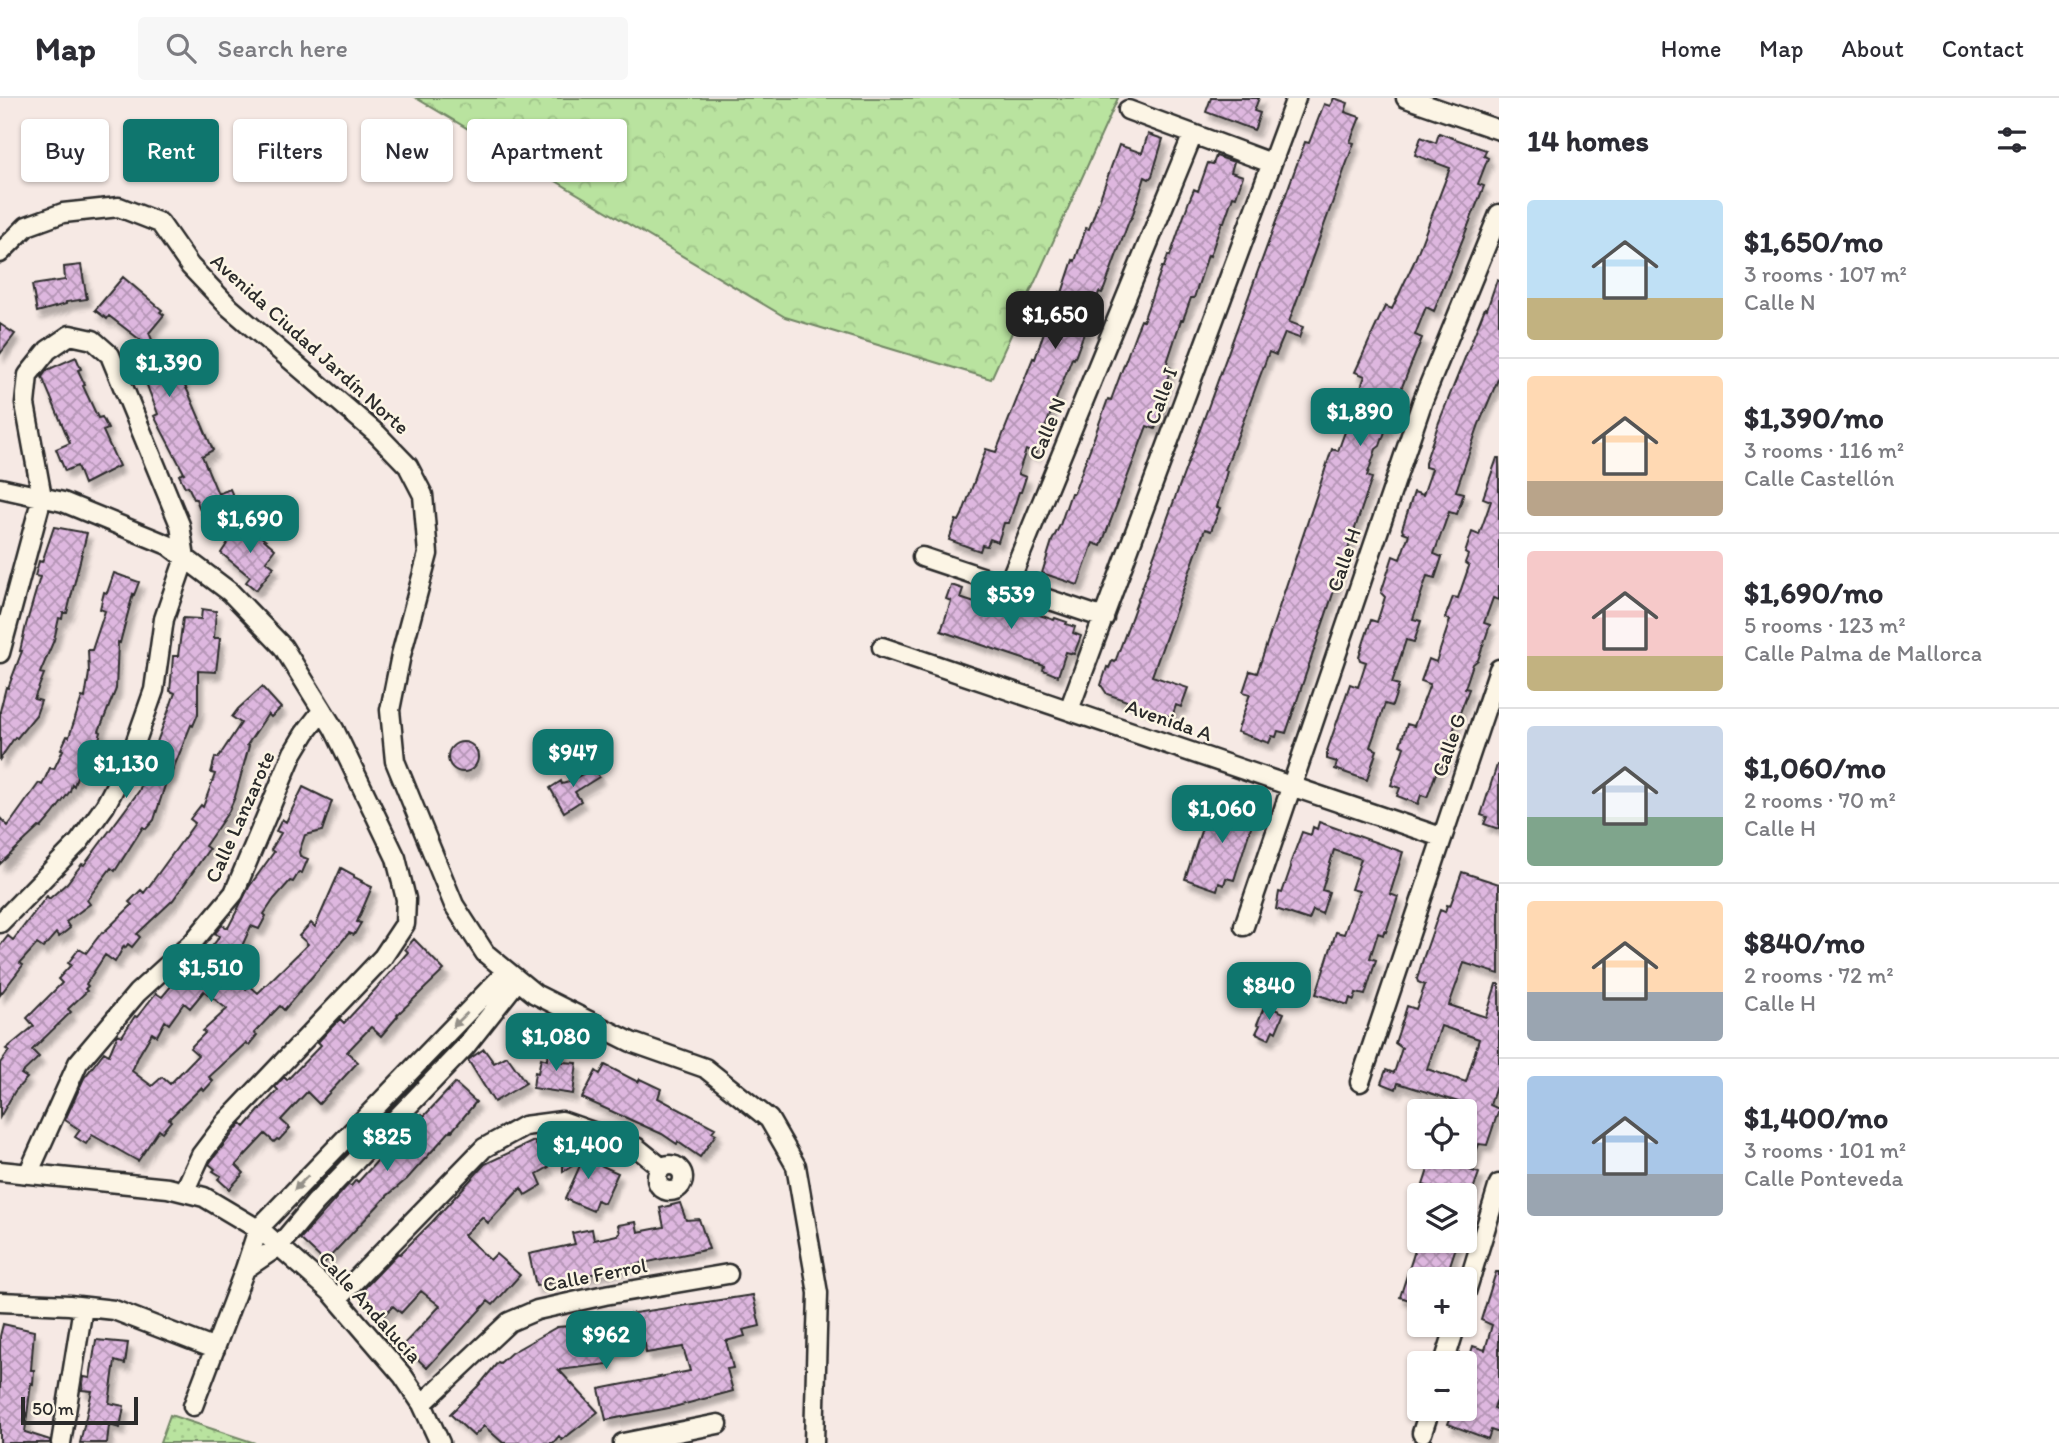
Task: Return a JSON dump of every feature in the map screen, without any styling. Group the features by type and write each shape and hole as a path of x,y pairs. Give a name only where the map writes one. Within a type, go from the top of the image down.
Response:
{"street":[{"name":"Calle I","path":"1069,710 1296,98"},
{"path":"1406,98 1499,130"},
{"path":"1128,110 1271,163"},
{"name":"Calle N","path":"1007,585 1193,134"},
{"name":"Avenida Ciudad Jardín Norte","path":"0,253 27,226 63,213 119,207 160,223 190,266 229,307 377,433 408,466 423,495 428,554 401,655 390,710 395,761 454,905 485,953 536,994 631,1042 705,1068 769,1119 796,1167 818,1293 814,1443"},
{"name":"Calle H","path":"1244,926 1423,400 1499,214"},
{"path":"0,653 42,497 25,404 28,375 48,350 70,335 93,340 110,355 141,427 180,525 185,558 164,619 154,690 131,758 105,806 79,842 0,923"},
{"path":"0,488 63,502 168,545 230,592 283,647 334,729 396,858 406,899 405,924 383,957 226,1122 201,1155 184,1192"},
{"path":"922,557 1104,618"},
{"name":"Avenida A","path":"882,647 1441,837"},
{"name":"Calle G","path":"1360,1082 1499,669"},
{"name":"Calle Lanzarote","path":"28,1174 78,1063 137,993 193,942 234,893 293,753 322,712"},
{"path":"193,1406 258,1228 513,976"},
{"path":"245,1269 279,1246 315,1203 465,1047 513,976"},
{"path":"337,1299 484,1147 524,1126 562,1121 636,1147 662,1168"},
{"name":"Calle Andalucía","path":"0,1171 168,1188 204,1197 258,1228 337,1299 403,1376 422,1405 440,1443"},
{"path":"1474,1267 1499,1184"},
{"name":"Calle Ferrol","path":"422,1405 509,1322 537,1310 605,1295 728,1274"},
{"path":"0,1302 114,1310 215,1349"},
{"path":"61,1443 83,1307"},
{"path":"1422,1433 1426,1421"},
{"path":"623,1443 719,1424"}],"green space":[{"path":"416,98 1118,98 991,379 785,317 558,182 627,182 627,119 467,119 467,128"},
{"path":"170,1415 255,1443 160,1443"}],"building":[{"path":"1211,98 1259,98 1254,111 1260,113 1254,130 1206,112"},
{"path":"1334,98 1348,103 1345,112 1360,117 1350,142 1354,143 1289,322 1303,327 1299,338 1285,333 1276,355 1269,352 1225,470 1227,471 1217,507 1220,508 1211,531 1205,529 1152,676 1188,688 1181,707 1176,705 1172,717 1107,694 1101,685 1107,667 1109,668 1112,661 1115,662 1305,142 1309,143 1324,104 1330,106"},
{"path":"1439,133 1486,150 1484,156 1488,158 1478,184 1484,186 1434,311 1426,307 1415,335 1422,338 1380,446 1376,449 1367,476 1372,478 1286,733 1278,731 1269,743 1237,732 1250,694 1243,692 1250,671 1257,673 1332,449 1338,451 1365,376 1355,372 1385,306 1392,309 1414,262 1450,168 1415,155 1421,137 1436,143"},
{"path":"1148,134 1163,139 1152,176 1149,179 1145,177 1104,289 1102,293 1099,292 1035,454 1026,450 1018,474 1026,477 1009,523 1004,523 998,542 990,539 987,546 982,545 980,551 949,540 956,520 959,521 962,515 986,449 996,452 1086,228 1089,229 1119,145 1142,153"},
{"path":"1216,156 1234,162 1231,172 1243,176 1210,256 1208,255 1194,298 1191,298 1181,320 1166,366 1171,368 1160,400 1165,401 1155,429 1147,426 1101,546 1093,543 1078,585 1042,573 1108,399 1111,400 1162,267 1168,255 1170,256 1194,189 1198,191 1208,163 1213,164"},
{"path":"81,265 87,299 66,302 37,312 32,285 65,280 64,267"},
{"path":"123,277 162,310 160,312 164,315 149,333 169,378 179,373 213,450 202,456 218,494 230,489 239,509 224,516 222,513 204,520 196,499 179,475 184,473 154,416 158,414 146,383 138,371 134,372 129,359 152,349 109,316 107,319 95,310"},
{"path":"1497,280 1499,377 1479,424 1456,491 1464,493 1457,514 1449,512 1434,554 1442,557 1435,578 1427,576 1413,619 1421,621 1414,642 1406,640 1392,683 1399,685 1392,706 1385,704 1370,747 1377,750 1367,780 1335,769 1337,762 1327,759 1327,751 1350,684 1358,687 1366,662 1359,657 1371,620 1377,622 1385,597 1381,593 1393,556 1400,559 1409,534 1402,529 1414,492 1423,495 1432,469 1425,467 1425,463 1439,422"},
{"path":"0,324 15,334 0,354"},
{"path":"76,357 85,385 83,386 98,418 102,417 108,429 103,431 119,466 84,484 77,466 65,471 56,449 70,443 42,377 47,370"},
{"path":"1497,458 1499,600 1493,598 1484,623 1490,625 1465,688 1469,689 1445,752 1447,753 1443,766 1439,765 1427,797 1421,795 1418,804 1397,796 1400,788 1391,785 1404,747 1400,745 1407,724 1414,726 1430,684 1421,681 1429,659 1436,662 1450,620 1445,618 1453,597 1458,598 1469,566 1465,563 1468,555 1465,553 1472,532 1479,535 1491,501 1483,498"},
{"path":"240,524 256,537 258,534 275,549 266,561 274,567 256,590 246,582 250,577 221,553"},
{"path":"54,527 87,533 67,613 63,613 62,619 59,618 54,640 40,673 44,674 34,699 41,701 36,715 17,738 15,737 0,759 0,711 6,687 8,688 22,651 26,625 40,577 35,576 39,561 42,562"},
{"path":"114,573 139,582 133,594 120,643 118,642 116,689 99,731 98,743 94,742 86,769 80,767 74,786 72,784 53,814 0,864 0,818 8,826 39,783 42,785 50,768 54,769 67,736 69,737 82,697 85,698 89,673 88,650 92,650 105,611 100,609 104,592 107,593"},
{"path":"951,585 963,589 960,598 987,607 990,598 1067,622 1066,624 1075,627 1073,633 1081,636 1074,654 1066,652 1058,676 1043,670 1044,666 941,631 951,601 946,599"},
{"path":"202,609 216,611 214,638 220,638 216,672 198,671 198,714 170,777 168,776 154,820 146,829 143,827 115,871 111,868 87,900 90,904 66,922 70,928 59,937 56,933 43,948 37,944 20,963 23,965 0,995 0,946 8,936 13,940 47,896 49,899 67,883 82,864 84,865 139,791 175,693 170,691 173,656 178,656 183,618 201,619"},
{"path":"262,687 281,708 271,717 268,714 247,745 249,746 235,797 229,811 205,846 209,849 173,900 137,934 140,937 132,947 128,944 125,948 124,946 115,962 105,955 86,984 87,991 68,1009 71,1012 32,1050 39,1057 21,1074 27,1078 15,1091 0,1117 0,1063 9,1051 6,1049 34,1026 27,1018 62,983 58,979 71,965 68,963 79,949 86,953 102,932 132,905 129,902 141,890 144,893 195,823 190,819 201,805 203,807 215,774 211,773 215,757 218,758 241,723 232,717"},
{"path":"463,742 469,743 477,751 477,763 469,771 463,772 457,771 449,763 448,757 449,751 457,743"},
{"path":"1497,765 1499,829 1484,824 1487,817 1481,815"},
{"path":"594,767 599,777 575,792 581,801 564,812 550,788 561,781 562,784 569,782"},
{"path":"303,787 332,801 322,831 305,835 299,852 300,856 308,859 302,873 299,872 293,882 290,881 274,899 264,914 266,916 259,929 251,926 234,964 226,973 246,989 249,985 258,993 308,944 299,936 311,923 315,927 341,868 372,887 357,922 361,923 354,935 349,933 284,1010 280,1006 254,1033 257,1035 249,1045 246,1043 209,1077 213,1081 204,1091 201,1088 169,1119 171,1121 162,1132 159,1130 138,1161 92,1135 86,1144 75,1137 80,1130 65,1120 84,1078 104,1052 109,1055 118,1034 122,1036 135,1016 137,1017 156,993 162,997 193,960 198,964 217,940 219,936 215,933 222,925 228,928 249,887 274,852 271,850 281,833 276,831 282,819 286,822","holes":["204,991 227,1009 203,1031 205,1033 190,1048 198,1055 170,1084 162,1077 152,1086 132,1071 152,1033 157,1036 165,1021 169,1024 184,1003 190,1008"]},
{"path":"1222,796 1257,808 1234,880 1226,878 1224,885 1219,883 1217,890 1185,879 1203,825 1211,828"},
{"path":"1319,822 1403,852 1390,894 1398,897 1386,932 1384,931 1383,935 1378,933 1370,958 1376,960 1365,995 1356,993 1354,1000 1350,998 1348,1005 1316,994 1336,932 1344,934 1359,891 1351,889 1361,859 1334,850 1322,890 1329,892 1322,914 1313,910 1309,920 1276,909 1279,892 1282,893 1302,832 1311,835 1313,827 1317,829"},
{"path":"1462,872 1499,884 1499,974 1464,963 1449,1005 1486,1017 1496,984 1499,984 1499,1077 1490,1105 1499,1109 1487,1145 1479,1144 1477,1150 1477,1099 1449,1099 1398,1083 1396,1089 1381,1083 1386,1070 1394,1073 1402,1048 1395,1043 1407,1006 1416,1009 1425,985 1417,979 1440,910 1445,912 1447,905 1450,906","holes":["1441,1026 1479,1039 1466,1082 1427,1069"]},
{"path":"414,939 444,970 397,1015 381,1036 371,1027 347,1052 358,1062 319,1104 307,1092 281,1120 290,1128 279,1140 274,1142 265,1134 236,1165 244,1173 229,1189 218,1179 221,1176 213,1171 215,1169 209,1164 211,1161 241,1123 245,1127 278,1090 275,1087 284,1077 287,1080 321,1045 318,1042 330,1029 340,1019 344,1023 382,982 408,952 405,949"},
{"path":"1265,1005 1284,1013 1276,1032 1273,1030 1269,1039 1256,1033"},
{"path":"548,1047 564,1051 562,1062 577,1063 573,1094 533,1088 535,1072 538,1073 541,1058 547,1060"},
{"path":"484,1049 494,1063 507,1056 526,1083 494,1102 468,1060"},
{"path":"605,1065 638,1082 640,1079 661,1089 658,1098 715,1128 712,1132 716,1134 700,1157 662,1134 582,1098 596,1071 600,1074"},
{"path":"455,1083 476,1102 407,1179 387,1196 325,1262 300,1239 348,1185 351,1186 356,1180 358,1182 407,1128 405,1126 413,1118 416,1121 422,1114 424,1116"},
{"path":"534,1141 549,1167 537,1174 542,1185 525,1195 521,1188 488,1223 482,1217 464,1235 490,1260 496,1254 520,1275 493,1305 488,1301 427,1368 403,1345 440,1306 421,1291 401,1313 393,1306 381,1318 358,1295 432,1222 485,1164"},
{"path":"563,1148 618,1173 604,1203 597,1200 593,1211 565,1199 583,1159 563,1172"},
{"path":"1428,1169 1470,1169 1479,1173 1475,1183 1424,1183"},
{"path":"680,1203 686,1220 699,1219 709,1249 536,1286 529,1254 575,1244 572,1233 592,1229 594,1240 617,1235 620,1233 618,1225 636,1222 638,1232 664,1227 660,1208"},
{"path":"1414,1253 1454,1253 1449,1267 1410,1267"},
{"path":"1496,1272 1499,1272 1499,1393 1494,1408 1499,1410 1499,1433 1491,1430 1488,1439 1448,1424 1449,1421 1477,1421 1477,1351 1471,1351 1473,1346 1485,1350 1492,1325 1481,1320"},
{"path":"1407,1275 1407,1299 1400,1297"},
{"path":"753,1295 760,1326 743,1330 745,1336 726,1341 733,1368 727,1369 733,1391 674,1407 606,1420 599,1389 690,1371 683,1347 646,1353 645,1344 607,1354 608,1364 559,1370 598,1412 562,1440 559,1436 553,1443 503,1443 484,1426 474,1436 450,1414 498,1362 557,1327 595,1324 621,1318 621,1315"},
{"path":"3,1324 34,1331 31,1370 34,1370 33,1384 31,1383 25,1432 50,1440 50,1443 0,1443 0,1336"},
{"path":"96,1340 128,1343 125,1364 115,1361 109,1403 124,1406 120,1428 109,1425 107,1443 80,1443 92,1391 82,1390 84,1377 90,1378"}]}
